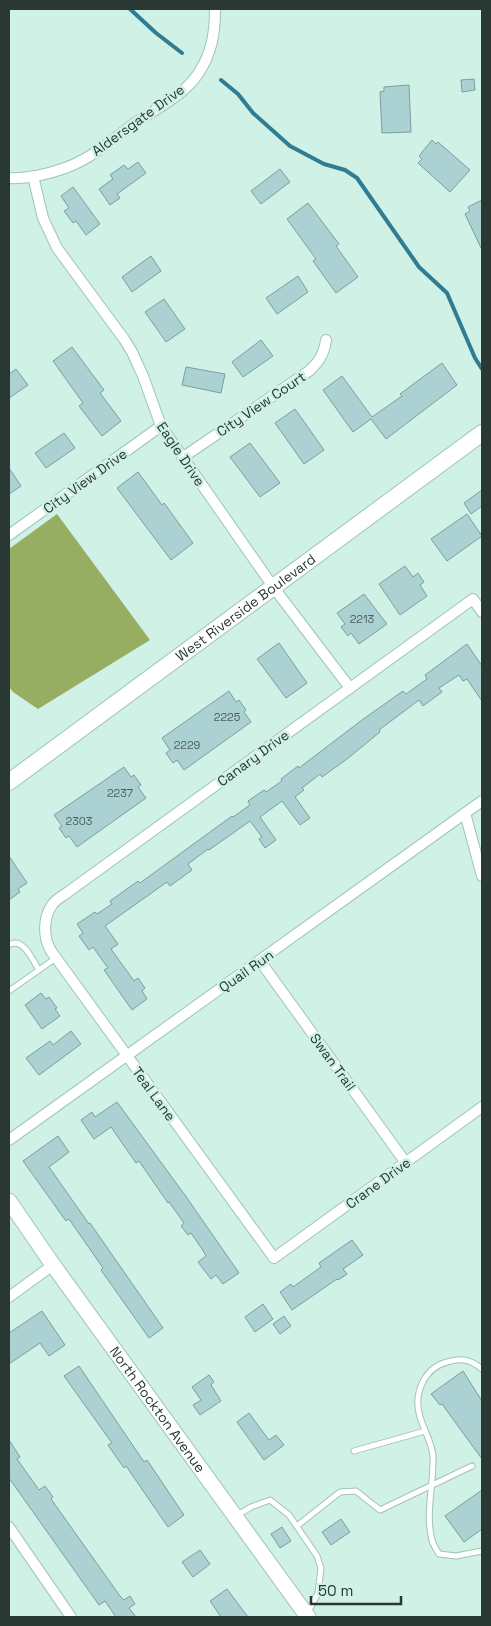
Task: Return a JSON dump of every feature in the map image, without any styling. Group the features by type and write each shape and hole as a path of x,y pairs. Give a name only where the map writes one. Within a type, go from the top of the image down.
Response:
{"main road":[{"name":"West Riverside Boulevard","path":"9,782 482,433"},
{"name":"North Rockton Avenue","path":"9,1201 53,1265 307,1616"}],"street":[{"name":"Aldersgate Drive","path":"9,178 33,176 64,168 83,160 181,91 196,76 207,59 213,41 215,9"},
{"name":"Eagle Drive","path":"33,176 47,230 57,248 128,345 161,426 274,588 350,688"},
{"name":"City View Court","path":"182,458 310,371 318,363 324,352 326,340"},
{"name":"City View Drive","path":"9,535 161,426"},
{"name":"Canary Drive","path":"46,926 46,918 52,905 64,895 473,599 482,612"},
{"name":"Quail Run","path":"9,1140 125,1055 260,961 482,801"},
{"path":"465,813 482,876"},
{"name":"Teal Lane","path":"46,926 47,942 56,958 274,1258"},
{"name":"Swan Trail","path":"260,961 406,1163"},
{"name":"Crane Drive","path":"274,1258 482,1108"},
{"path":"9,1297 53,1265"},
{"path":"9,1527 71,1617"}],"lane":[{"path":"9,945 17,943 22,945 39,970"},
{"path":"9,991 56,958"},
{"path":"482,1369 472,1361 460,1359 442,1363 422,1380 419,1394 419,1414 432,1451 433,1485 430,1503 432,1540 439,1554 456,1556 482,1551"},
{"path":"354,1451 425,1431"},
{"path":"297,1526 340,1492 356,1491 380,1510 472,1466"},
{"path":"235,1516 270,1500 289,1515 297,1526 317,1556 321,1568 318,1593 307,1616"}],"green space":[{"path":"57,514 150,640 38,709 13,692 9,687 9,549"}],"building":[{"path":"474,79 475,90 462,92 461,80"},
{"path":"409,85 411,132 382,133 380,92 384,91 384,87"},
{"path":"432,140 436,144 438,142 470,170 450,192 418,163 422,159 419,156"},
{"path":"138,162 146,173 117,194 120,198 110,205 99,189 113,179 110,175 124,165 128,169"},
{"path":"280,169 290,182 261,204 251,191"},
{"path":"73,187 100,224 86,235 76,221 73,223 64,211 69,208 61,196"},
{"path":"482,200 482,250 465,214 470,211 468,207"},
{"path":"308,203 339,244 336,246 358,277 336,293 313,261 316,259 287,219"},
{"path":"151,256 161,271 132,292 122,277"},
{"path":"298,276 308,292 277,314 266,298"},
{"path":"164,299 185,329 166,342 145,312"},
{"path":"261,340 273,356 243,377 232,362"},
{"path":"72,347 104,390 100,393 121,421 102,436 79,406 83,403 53,361"},
{"path":"442,363 457,385 386,439 371,419 353,432 323,390 342,376 372,417 402,396 400,394"},
{"path":"186,367 225,374 221,393 182,385"},
{"path":"16,369 28,385 9,398 9,374"},
{"path":"295,409 324,450 304,464 275,423"},
{"path":"64,433 75,448 46,468 35,453"},
{"path":"250,443 280,483 260,497 230,457"},
{"path":"9,468 21,486 9,494"},
{"path":"138,472 162,505 164,503 193,543 171,560 117,488"},
{"path":"482,490 482,506 471,514 464,503"},
{"path":"467,514 482,536 447,561 431,539"},
{"path":"405,566 413,577 418,573 424,582 420,585 427,596 400,615 379,584"},
{"path":"364,594 387,624 359,644 351,633 348,636 341,627 345,624 337,613"},
{"path":"279,643 307,683 286,698 257,659"},
{"path":"467,644 482,666 482,701 467,679 463,681 459,675 439,688 442,692 423,706 419,700 379,730 380,732 347,759 322,777 320,774 302,788 304,790 295,797 310,818 300,825 282,801 260,817 276,840 265,848 259,839 262,837 250,821 188,864 192,870 170,886 167,882 105,926 118,944 111,949 134,981 138,978 145,988 142,991 147,999 132,1010 104,970 108,968 93,947 89,950 79,936 83,933 77,924 112,904 110,901 138,881 140,883 250,805 248,801 282,781 281,779 298,766 299,768 403,691 406,694 427,679 425,675"},
{"path":"229,691 236,702 239,700 251,722 184,770 177,760 173,763 166,753 170,750 162,738"},
{"path":"124,767 131,777 134,775 141,785 138,787 146,798 77,847 69,836 66,838 59,828 62,826 54,815"},
{"path":"9,856 27,883 18,889 20,892 9,900"},
{"path":"41,993 46,999 49,997 60,1016 42,1029 25,1005"},
{"path":"71,1031 81,1044 39,1075 26,1058 50,1041 53,1045"},
{"path":"117,1102 239,1273 223,1284 216,1275 211,1279 198,1262 206,1256 202,1249 191,1233 188,1235 181,1226 184,1223 139,1161 136,1163 111,1127 94,1139 81,1120 92,1112 95,1117"},
{"path":"58,1136 69,1152 49,1167 163,1328 149,1338 101,1270 103,1268 69,1219 66,1221 23,1161"},
{"path":"352,1240 363,1255 343,1269 347,1274 292,1310 280,1292 291,1284 293,1287 321,1267 319,1263"},
{"path":"263,1304 273,1319 255,1332 245,1317"},
{"path":"42,1311 65,1345 49,1356 40,1343 9,1364 9,1333"},
{"path":"284,1316 291,1326 280,1334 273,1324"},
{"path":"79,1366 144,1462 147,1460 184,1515 168,1527 126,1466 124,1468 108,1445 112,1443 64,1376"},
{"path":"463,1371 482,1401 482,1459 442,1404 440,1405 431,1394"},
{"path":"209,1375 214,1382 211,1385 221,1401 200,1415 193,1405 201,1400 192,1387"},
{"path":"249,1413 269,1440 276,1435 284,1445 264,1460 237,1422"},
{"path":"9,1440 20,1457 17,1459 39,1490 45,1486 53,1497 51,1499 120,1596 124,1600 130,1596 135,1604 129,1608 136,1617 116,1617 105,1601 99,1605 9,1478"},
{"path":"482,1490 482,1529 464,1542 445,1516"},
{"path":"341,1519 350,1532 331,1545 322,1532"},
{"path":"282,1527 291,1541 280,1548 271,1534"},
{"path":"200,1550 210,1564 193,1577 182,1562"},
{"path":"227,1589 248,1617 221,1617 210,1601"}],"waterway":[{"path":"130,9 156,33 182,53"},
{"path":"221,80 238,94 253,113 290,146 324,164 345,170 357,178 419,267 447,293 475,358 482,369"}]}
